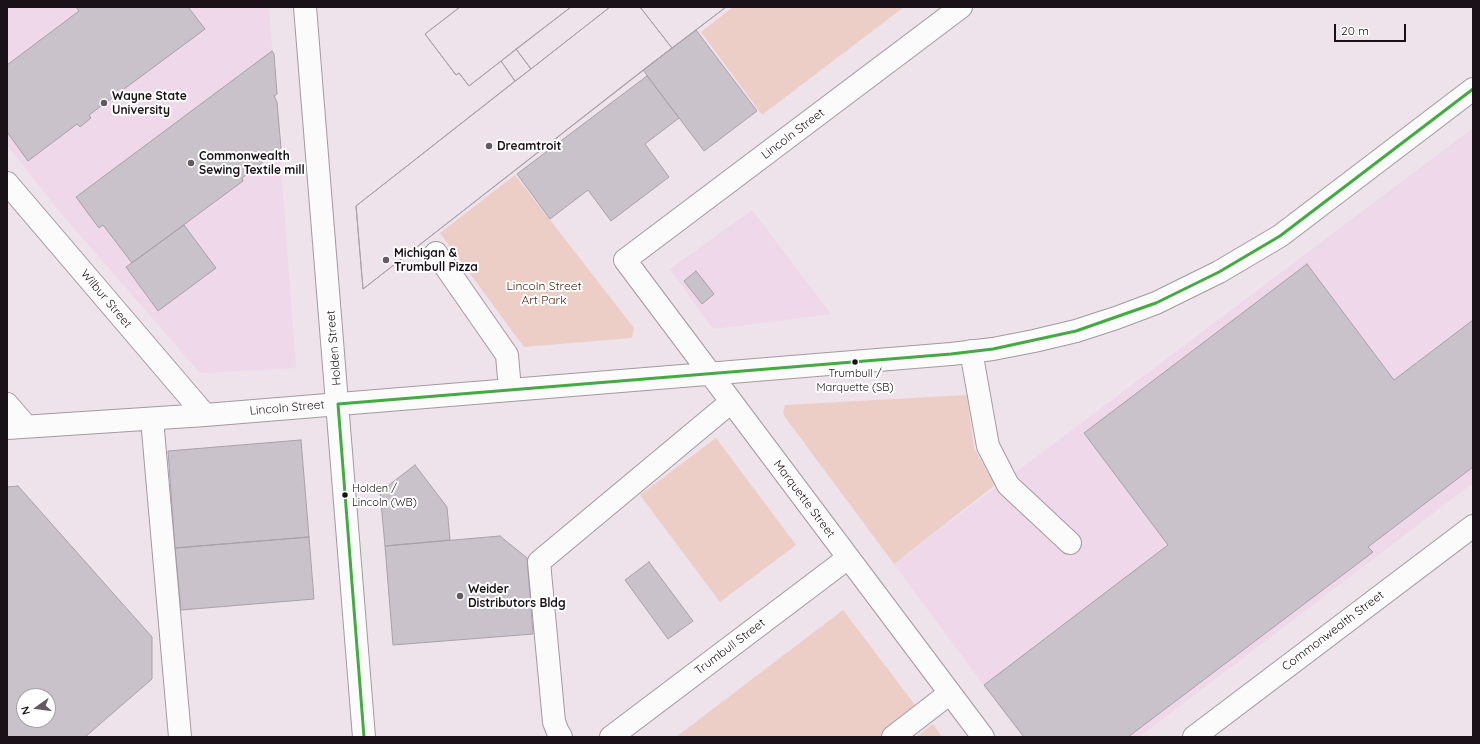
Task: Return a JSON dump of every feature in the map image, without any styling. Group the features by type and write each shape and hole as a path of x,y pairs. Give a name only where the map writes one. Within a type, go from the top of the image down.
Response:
{"street":[{"name":"Holden Street","path":"305,7 364,737"},
{"name":"Lincoln Street","path":"625,260 961,7"},
{"path":"710,374 993,349 1076,331 1156,303 1219,272 1280,236 1473,89"},
{"name":"Wilbur Street","path":"7,183 205,415"},
{"path":"436,253 507,355 510,390"},
{"name":"Marquette Street","path":"625,260 983,737"},
{"path":"970,351 988,446 1008,485 1070,543"},
{"name":"Lincoln Street","path":"16,427 205,415 710,374"},
{"path":"561,737 554,722 539,562 731,402"},
{"path":"7,404 16,427"},
{"path":"152,419 180,737"},
{"name":"Commonwealth Street","path":"1194,737 1473,526"},
{"name":"Trumbull Street","path":"611,737 848,558"},
{"path":"893,737 950,693"}],"shaded area":[{"path":"7,7 269,7 296,368 200,373 60,212 7,145"},
{"path":"1473,128 1473,483 1139,737 1022,737 894,564"},
{"path":"752,210 831,314 713,329 670,269"}],"green space":[{"path":"733,7 904,7 762,115 701,32"},
{"name":"Lincoln Street Art Park","path":"515,175 634,328 632,338 524,347 440,233"},
{"path":"967,395 974,448 995,485 894,564 785,417 783,412 785,405"},
{"path":"716,438 796,545 720,602 640,495"},
{"path":"843,610 918,709 880,737 676,737"},
{"path":"933,724 942,737 916,737"}],"building":[{"path":"76,7 188,7 205,29 89,115 91,118 80,127 77,124 28,161 7,132 7,65 79,11"},
{"name":"Dreamtroit","path":"460,7 571,7 516,49 531,69 610,7 726,7 363,289 356,206 515,81 501,61 469,86 459,73 456,75 425,34"},
{"path":"460,7 571,7 469,86 459,73 456,75 425,34"},
{"name":"Dreamtroit","path":"610,7 640,7 672,48 363,289 356,206"},
{"path":"640,7 726,7 670,50 672,48"},
{"path":"696,30 757,111 704,151 643,70"},
{"path":"516,49 531,69 515,81 501,61"},
{"name":"Commonwealth Sewing Textile mill","path":"272,51 274,54 277,94 274,96 277,102 281,148 242,178 243,181 132,263 103,225 99,228 76,197"},
{"path":"647,76 679,118 645,144 669,177 611,221 588,190 550,219 517,174"},
{"path":"184,225 216,268 158,311 126,267"},
{"path":"1307,264 1394,380 1473,320 1473,467 1368,547 1373,552 1128,737 1024,737 984,685 1168,545 1084,433"},
{"path":"696,271 714,294 702,304 684,281"},
{"path":"301,440 309,537 175,548 168,451"},
{"path":"415,465 447,507 450,540 385,546 380,492"},
{"path":"18,486 152,637 152,679 85,737 7,737 7,487"},
{"name":"Weider Distributors Bldg","path":"500,536 527,558 533,634 393,645 385,546"},
{"path":"309,537 314,599 181,610 175,548"},
{"path":"649,562 693,621 668,639 625,580"}],"transit line":[{"path":"338,404 951,354 993,349 1076,331 1156,303 1219,272 1280,236 1473,89"},
{"path":"338,404 364,737"}],"place":[{"name":"Wayne State University","path":"104,103"},
{"name":"Dreamtroit","path":"489,146"},
{"name":"Commonwealth Sewing Textile mill","path":"191,163"},
{"name":"Michigan & Trumbull Pizza","path":"386,260"},
{"name":"Trumbull / Marquette (SB)","path":"855,362"},
{"name":"Holden / Lincoln (WB)","path":"345,495"},
{"name":"Weider Distributors Bldg","path":"460,596"}]}
